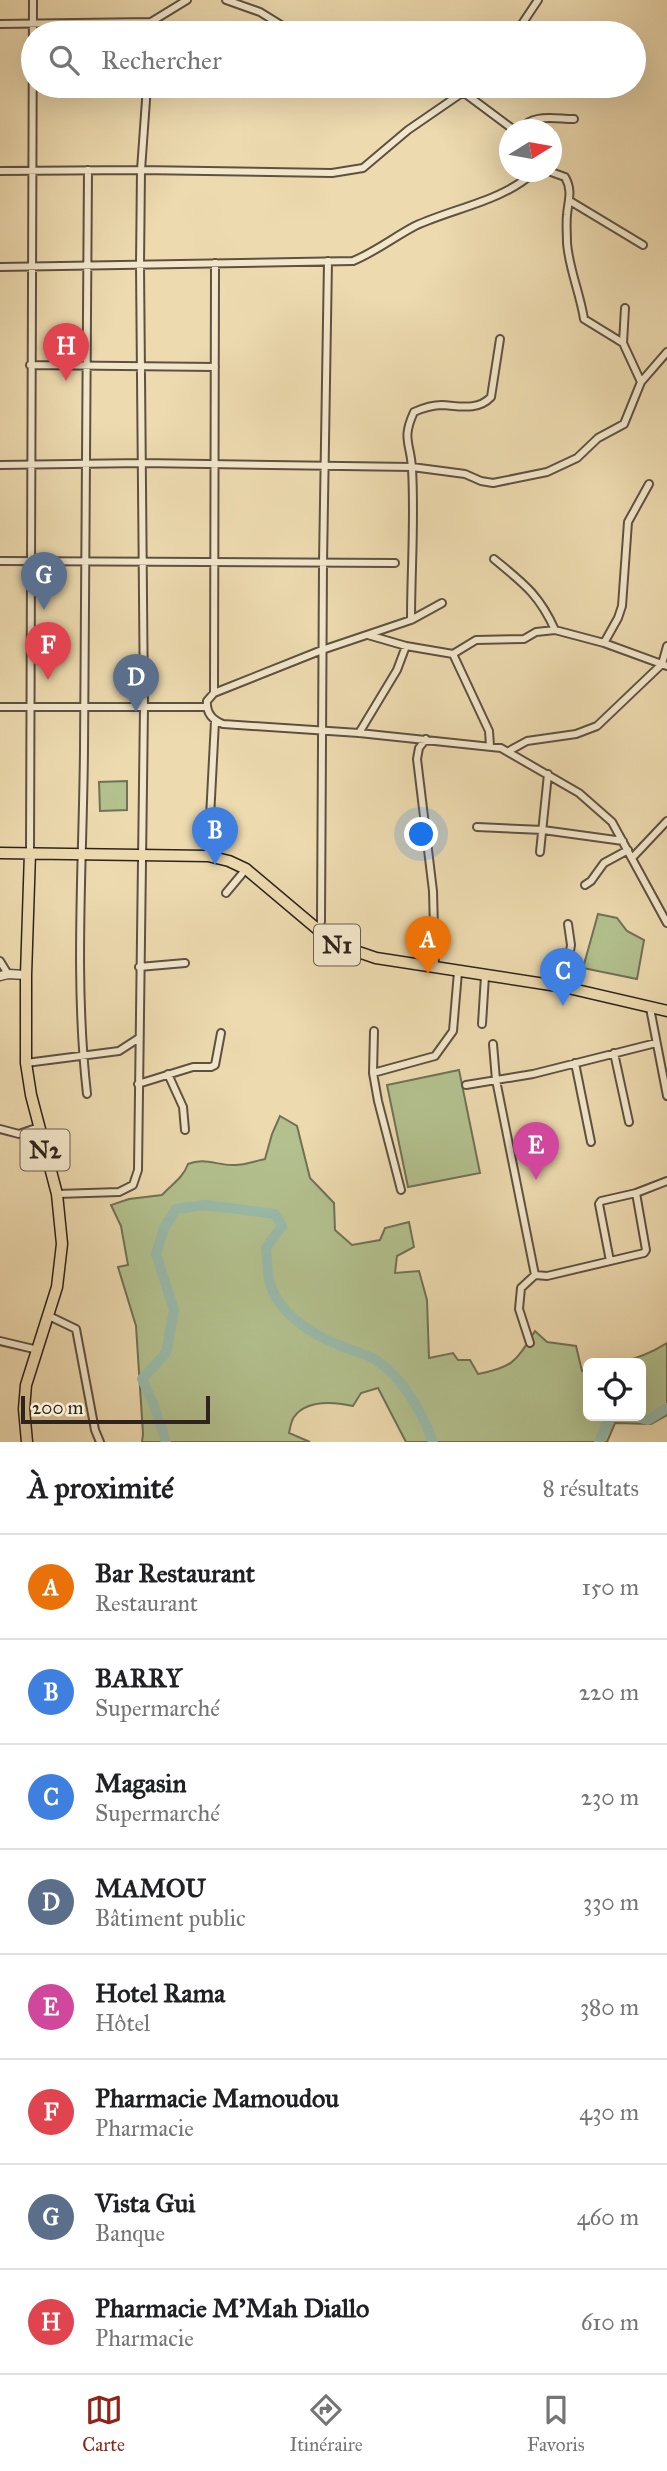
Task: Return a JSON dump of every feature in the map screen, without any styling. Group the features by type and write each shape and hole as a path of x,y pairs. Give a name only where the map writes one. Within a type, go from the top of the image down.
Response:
{"highway":[{"name":"N1","path":"0,853 208,856 246,869 335,944 376,958 564,987 667,1011"},
{"name":"N2","path":"27,1442 24,1409 26,1385 58,1287 62,1244 57,1194 31,1095 26,1063 30,853"}],"street":[{"path":"33,0 33,21"},
{"path":"153,21 187,0"},
{"path":"226,0 260,12 275,21"},
{"path":"524,21 538,0"},
{"path":"0,24 21,24"},
{"path":"30,853 32,98"},
{"path":"57,1194 119,1192 133,1185 138,1170 144,707 140,265 141,170 146,98"},
{"path":"0,171 332,173 363,168 408,130 454,98"},
{"path":"471,98 501,119"},
{"path":"532,119 574,119"},
{"path":"87,1094 80,972 88,170"},
{"path":"562,176 570,190 566,213 567,245 584,319 623,343"},
{"path":"0,267 353,261 419,224 522,182"},
{"path":"570,201 643,245"},
{"path":"319,932 328,261"},
{"path":"214,693 215,263"},
{"path":"625,308 623,343 641,382"},
{"path":"411,620 412,467 406,438 408,425 414,412 426,407 442,405 458,408 485,404 491,397 500,339"},
{"path":"0,465 142,463 412,467 465,474 493,483 547,472 577,458 590,443 624,424 641,382 667,352"},
{"path":"30,365 215,367"},
{"path":"604,643 622,606 628,522 649,484"},
{"path":"494,559 532,590 547,611 555,629"},
{"path":"0,561 395,563"},
{"path":"208,856 215,721 207,707 207,701 214,693 322,650 411,620 442,603"},
{"path":"368,635 406,646 453,654 476,640 524,639 536,632 555,629 664,665"},
{"path":"359,733 397,670 406,646"},
{"path":"509,751 536,739 589,731 606,719 664,665 667,646"},
{"path":"453,654 489,731 491,746"},
{"path":"0,707 207,707"},
{"path":"215,721 232,725 426,739 491,746 509,751 579,793 604,813 623,841 667,923"},
{"path":"426,739 419,748 417,759 433,891 435,968"},
{"path":"540,852 548,774"},
{"path":"632,858 667,821"},
{"path":"477,827 543,830 623,841"},
{"path":"585,885 592,881 604,863 628,850"},
{"path":"226,893 246,869"},
{"path":"564,987 571,945 568,924"},
{"path":"0,961 4,975 26,975"},
{"path":"139,967 185,963"},
{"path":"373,1073 435,1056 453,1031 458,972"},
{"path":"482,1024 485,976"},
{"path":"650,1008 667,1096"},
{"path":"374,1031 373,1073 401,1190"},
{"path":"138,1084 168,1074 215,1065 222,1032"},
{"path":"26,1063 119,1051 139,1038"},
{"path":"466,1085 533,1074 656,1042"},
{"path":"492,1044 495,1080 535,1275"},
{"path":"614,1053 629,1122"},
{"path":"575,1063 591,1142"},
{"path":"168,1074 183,1107 185,1130"},
{"path":"0,1129 19,1134 39,1127"},
{"path":"610,1261 599,1204 601,1201 636,1193 667,1181"},
{"path":"530,1343 519,1308 521,1288 535,1275 547,1276 644,1253 646,1250 636,1193"},
{"path":"49,1316 76,1329 95,1430 100,1442"},
{"path":"0,1341 38,1350"}],"green space":[{"path":"127,781 127,810 100,811 99,782"},
{"path":"598,914 617,918 627,931 644,940 637,979 583,968"},
{"path":"459,1070 480,1173 408,1187 387,1085"},
{"path":"280,1116 297,1126 310,1178 334,1203 335,1230 352,1245 380,1240 385,1228 409,1222 414,1247 397,1256 395,1273 419,1271 427,1300 429,1358 453,1353 458,1360 470,1360 478,1374 499,1369 518,1356 535,1331 547,1342 576,1346 583,1370 583,1421 646,1421 646,1358 635,1358 667,1343 667,1415 651,1424 615,1423 607,1442 406,1442 378,1388 361,1393 353,1406 321,1403 299,1411 293,1419 289,1433 310,1442 142,1442 136,1326 118,1267 128,1265 121,1226 111,1205 129,1199 162,1195 180,1177 188,1164 194,1162 235,1165 265,1159"}],"waterway":[{"path":"166,1442 142,1379 166,1353 174,1310 156,1254 164,1228 176,1209 206,1205 275,1214 282,1226 266,1248 269,1280 279,1303 307,1329 386,1367 410,1396 433,1442"},
{"path":"646,1420 667,1408"},
{"path":"599,1442 608,1421"}],"place":[{"name":"Pharmacie M'Mah Diallo","path":"66,381"},
{"name":"Vista Gui","path":"44,610"},
{"name":"Pharmacie Mamoudou","path":"48,680"},
{"name":"MAMOU","path":"136,712"},
{"name":"BARRY","path":"215,865"},
{"name":"Bar Restaurant","path":"428,974"},
{"name":"Magasin","path":"563,1006"},
{"name":"Hotel Rama","path":"536,1180"}]}
